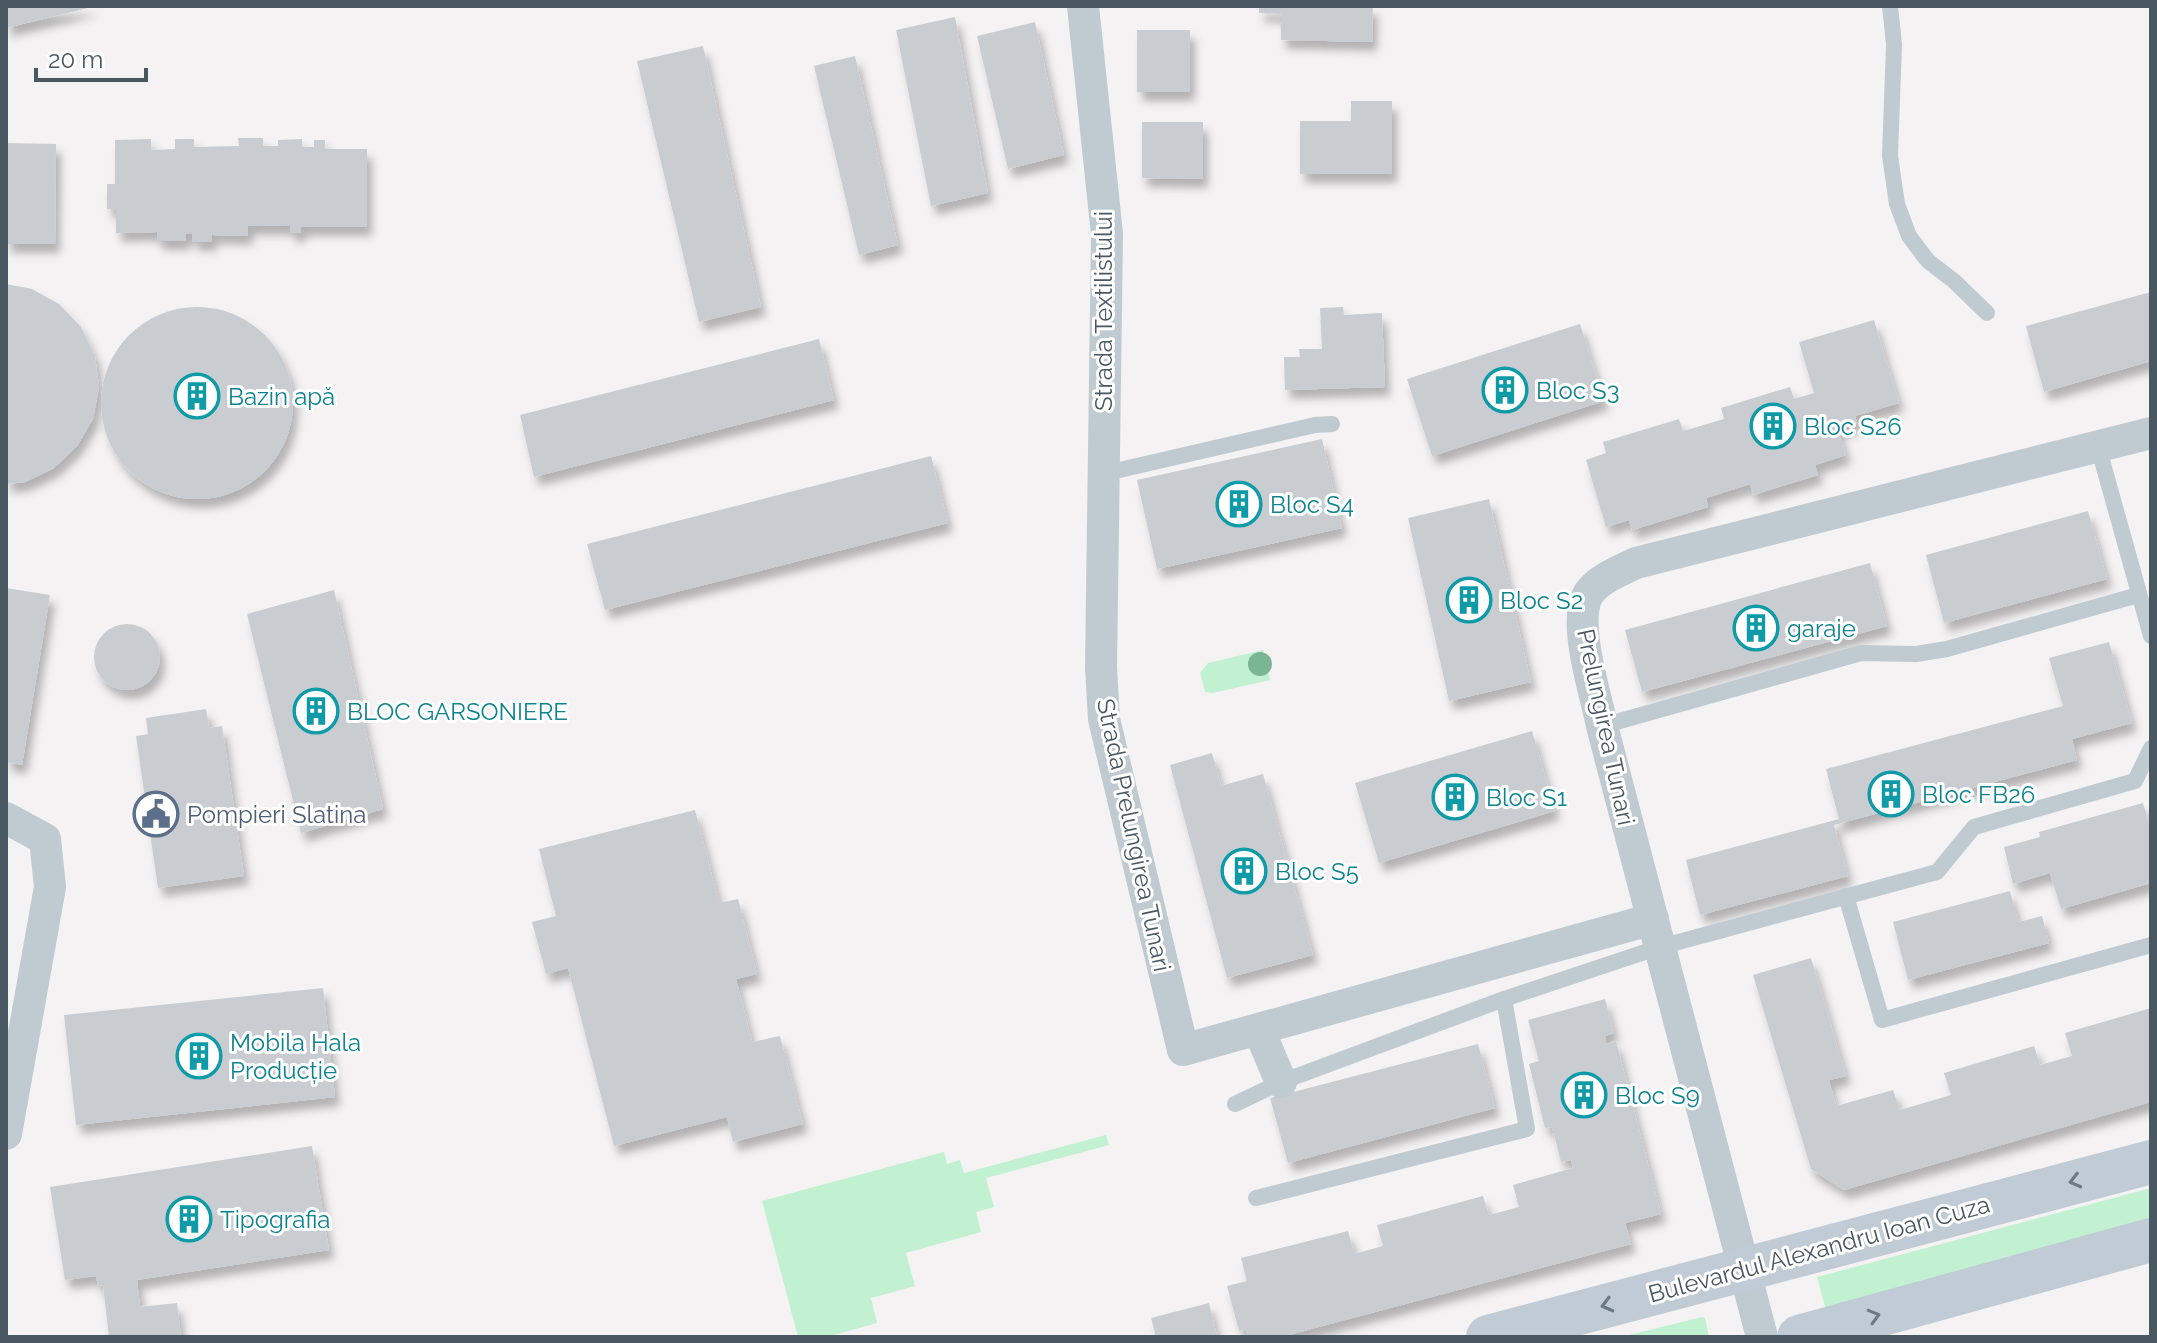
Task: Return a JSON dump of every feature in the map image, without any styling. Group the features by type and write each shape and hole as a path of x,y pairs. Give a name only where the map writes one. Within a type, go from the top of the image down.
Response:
{"main road":[{"name":"Bulevardul Alexandru Ioan Cuza","path":"1488,1337 2151,1162"},
{"path":"1799,1337 2151,1240"}],"street":[{"name":"Strada Textilistului","path":"1083,6 1107,234 1102,474"},
{"name":"Prelungirea Tunari","path":"1762,1337 1602,726 1584,639 1583,614 1588,594 1604,579 1636,563 2151,433"},
{"name":"Strada Prelungirea Tunari","path":"1102,474 1101,668 1104,719 1183,1050 1259,1030"},
{"path":"6,818 45,839 50,887 8,1117"},
{"path":"1281,1082 1259,1030 1369,996 1656,933"}],"lane":[{"path":"1890,6 1894,44 1890,156 1897,204 1909,236 1928,261 1987,313"},
{"path":"1102,474 1315,425 1332,424"},
{"path":"2098,446 2151,636"},
{"path":"1602,726 1861,653 1916,654 1947,649 2138,595"},
{"path":"1235,1104 1281,1082 1504,999 1656,933 1846,896 1937,872 1974,827 2135,781 2151,748"},
{"path":"1846,896 1882,1020 2151,945"},
{"path":"1256,1198 1527,1129 1504,999"}],"green space":[{"path":"1263,650 1270,680 1213,693 1205,692 1200,673 1208,663"},
{"path":"1106,1135 1109,1145 986,1178 994,1207 976,1212 981,1232 906,1253 915,1286 871,1298 877,1323 827,1337 798,1337 762,1201 944,1152 947,1164 960,1160 964,1173"},
{"path":"2151,1188 2151,1227 1827,1314 1817,1277"},
{"path":"1705,1318 1709,1337 1621,1337"}],"building":[{"path":"6,6 92,6 92,7 6,28"},
{"path":"1259,6 1373,6 1372,42 1281,40 1281,14 1259,13"},
{"path":"955,17 988,193 931,206 896,30"},
{"path":"1035,22 1064,155 1008,169 977,36"},
{"path":"1137,30 1190,30 1190,92 1137,92"},
{"path":"703,46 761,307 699,322 637,61"},
{"path":"855,56 898,245 859,255 814,66"},
{"path":"1351,101 1392,101 1392,174 1300,174 1300,121 1351,121"},
{"path":"1142,122 1203,122 1203,179 1142,178"},
{"path":"238,138 263,138 263,146 278,146 278,140 302,139 302,147 314,147 314,140 325,140 325,149 367,149 367,227 301,227 301,233 290,233 290,226 248,226 248,236 212,235 212,242 193,242 192,234 186,234 186,241 157,241 157,232 116,233 116,209 107,209 107,184 115,184 115,140 151,139 151,150 175,149 175,139 194,139 194,147 239,146"},
{"path":"6,143 56,144 55,244 6,244"},
{"path":"6,284 32,289 59,304 81,327 95,356 99,387 93,419 77,446 54,468 25,482 6,484"},
{"path":"2151,292 2151,361 2044,392 2026,326"},
{"name":"Bazin apă","path":"197,307 234,314 265,335 286,366 293,403 286,440 265,471 234,492 197,499 160,492 129,471 108,440 101,403 108,366 129,335 160,314"},
{"path":"1343,307 1344,315 1382,313 1385,387 1285,390 1284,357 1300,357 1299,349 1322,349 1320,308"},
{"name":"Bloc S26","path":"1874,320 1899,403 1855,416 1857,423 1838,429 1846,455 1815,465 1818,475 1753,495 1750,484 1706,498 1708,507 1632,530 1629,520 1606,527 1586,460 1606,453 1603,442 1679,419 1683,431 1724,419 1721,408 1790,387 1794,399 1814,393 1799,342"},
{"name":"Bloc S3","path":"1580,324 1604,401 1432,456 1407,379"},
{"path":"819,339 834,400 534,477 520,415"},
{"name":"Bloc S4","path":"1322,439 1342,528 1157,569 1137,480"},
{"path":"931,456 948,523 605,610 587,544"},
{"name":"Bloc S2","path":"1489,499 1531,682 1449,701 1408,518"},
{"path":"2088,511 2107,579 1944,623 1926,555"},
{"name":"garaje","path":"1870,563 1887,626 1642,692 1625,630"},
{"path":"6,588 50,595 22,765 6,762"},
{"name":"BLOC GARSONIERE","path":"334,590 383,809 301,833 247,614"},
{"path":"120,624 134,624 146,629 155,638 160,657 158,670 151,681 134,690 120,690 108,685 99,676 94,664 94,650 99,638 108,629"},
{"name":"Bloc FB26","path":"2109,642 2132,723 2072,739 2077,760 1834,825 1848,876 1700,915 1686,860 1839,819 1826,769 2063,706 2049,658"},
{"path":"206,709 209,728 222,726 244,876 158,888 136,736 148,734 146,718"},
{"name":"Bloc S1","path":"1532,731 1555,811 1379,863 1355,783"},
{"name":"Bloc S5","path":"1212,753 1221,786 1263,774 1313,955 1227,978 1170,765"},
{"path":"2143,803 2151,831 2151,883 2061,909 2050,873 2013,884 2004,847 2040,837 2039,832"},
{"path":"695,810 719,903 738,899 757,974 736,979 752,1042 780,1036 803,1124 733,1142 727,1117 614,1146 568,968 546,974 532,922 556,916 539,849"},
{"path":"2010,891 2018,922 2042,916 2049,943 1908,980 1893,922"},
{"path":"1811,958 1846,1076 1829,1080 1836,1106 1893,1090 1900,1110 1951,1095 1944,1073 2034,1046 2040,1065 2072,1056 2065,1033 2151,1008 2151,1102 1844,1190 1811,1169 1753,975"},
{"name":"Mobila Hala Producție","path":"323,988 335,1097 76,1125 64,1015"},
{"path":"1605,999 1614,1033 1605,1036 1606,1044 1616,1041 1661,1214 1625,1223 1631,1244 1281,1337 1248,1337 1246,1329 1239,1331 1227,1286 1247,1281 1241,1258 1348,1231 1354,1254 1383,1246 1377,1225 1483,1196 1489,1215 1519,1207 1513,1185 1573,1168 1571,1160 1561,1162 1552,1127 1545,1128 1529,1064 1539,1061 1528,1020"},
{"path":"1478,1044 1495,1108 1288,1163 1270,1098"},
{"name":"Tipografia","path":"312,1146 329,1250 137,1280 140,1307 177,1303 181,1337 109,1337 103,1285 98,1286 96,1276 65,1280 50,1187"},
{"path":"1209,1303 1217,1336 1156,1337 1151,1318"}],"place":[{"name":"Bloc S3","path":"1505,390"},
{"name":"Bazin apă","path":"197,396"},
{"name":"Bloc S26","path":"1773,426"},
{"name":"Bloc S4","path":"1239,504"},
{"name":"Bloc S2","path":"1469,600"},
{"name":"garaje","path":"1756,628"},
{"name":"BLOC GARSONIERE","path":"316,711"},
{"name":"Bloc FB26","path":"1891,794"},
{"name":"Bloc S1","path":"1455,797"},
{"name":"Pompieri Slatina","path":"156,814"},
{"name":"Bloc S5","path":"1244,871"},
{"name":"Mobila Hala Producție","path":"199,1056"},
{"name":"Bloc S9","path":"1584,1095"},
{"name":"Tipografia","path":"189,1219"}]}
